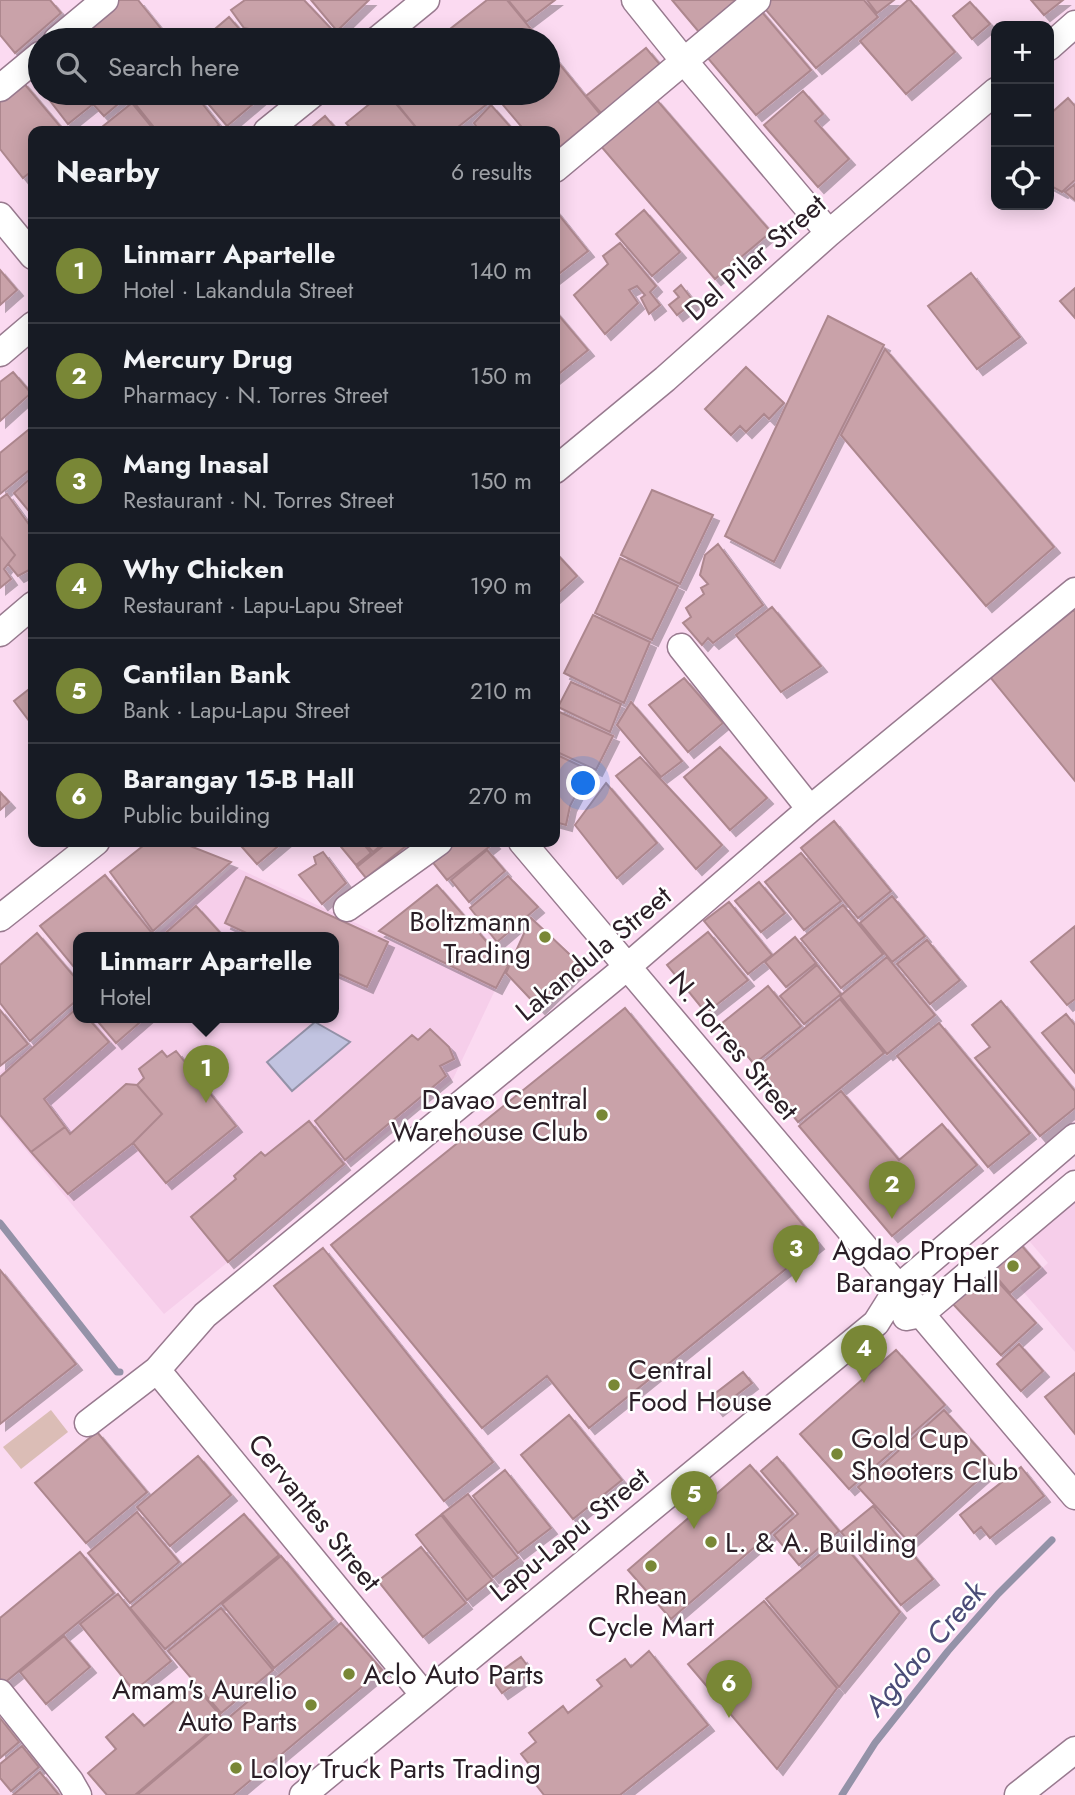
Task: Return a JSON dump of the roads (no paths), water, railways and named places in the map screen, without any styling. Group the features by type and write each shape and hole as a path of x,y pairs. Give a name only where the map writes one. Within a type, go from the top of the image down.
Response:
{"street":[{"path":"71,28 105,0"},
{"path":"392,28 426,0"},
{"path":"635,0 829,233"},
{"path":"560,165 757,0"},
{"path":"1054,43 1075,24"},
{"path":"0,89 28,65"},
{"name":"Del Pilar Street","path":"560,466 665,379 829,233 991,95"},
{"path":"273,126 299,105"},
{"path":"0,216 28,250"},
{"path":"0,353 28,329"},
{"name":"Lakandula Street","path":"88,1423 157,1370 205,1315 627,967 810,809 1075,591"},
{"path":"0,633 28,609"},
{"path":"681,647 810,809"},
{"path":"0,918 90,847"},
{"path":"347,908 432,847"},
{"name":"N. Torres Street","path":"526,847 1075,1496"},
{"name":"Lapu-Lapu Street","path":"303,1795 876,1323 898,1288 1075,1138"},
{"name":"Lapu-Lapu Street","path":"876,1323 921,1314 1075,1184"},
{"name":"Cervantes Street","path":"157,1370 424,1695"},
{"path":"0,1693 71,1781 78,1795"},
{"path":"1018,1795 1075,1750"}],"water":[{"path":"314,1023 350,1042 292,1091 267,1062"}],"waterway":[{"path":"0,1223 117,1372 120,1372"},
{"name":"Agdao Creek","path":"842,1795 875,1743 948,1651 998,1594 1052,1540"}],"place":[{"name":"Boltzmann Trading","path":"545,937"},
{"name":"Linmarr Apartelle","path":"206,1103"},
{"name":"Davao Central Warehouse Club","path":"602,1115"},
{"name":"Mercury Drug","path":"892,1219"},
{"name":"Agdao Proper Barangay Hall","path":"1013,1266"},
{"name":"Mang Inasal","path":"796,1283"},
{"name":"Why Chicken","path":"864,1383"},
{"name":"Central Food House","path":"614,1385"},
{"name":"Gold Cup Shooters Club","path":"837,1454"},
{"name":"Cantilan Bank","path":"694,1529"},
{"name":"L. & A. Building","path":"711,1542"},
{"name":"Rhean Cycle Mart","path":"651,1566"},
{"name":"Aclo Auto Parts","path":"349,1674"},
{"name":"Amam's Aurelio Auto Parts","path":"311,1705"},
{"name":"Barangay 15-B Hall","path":"729,1718"},
{"name":"Loloy Truck Parts Trading","path":"236,1768"}]}
